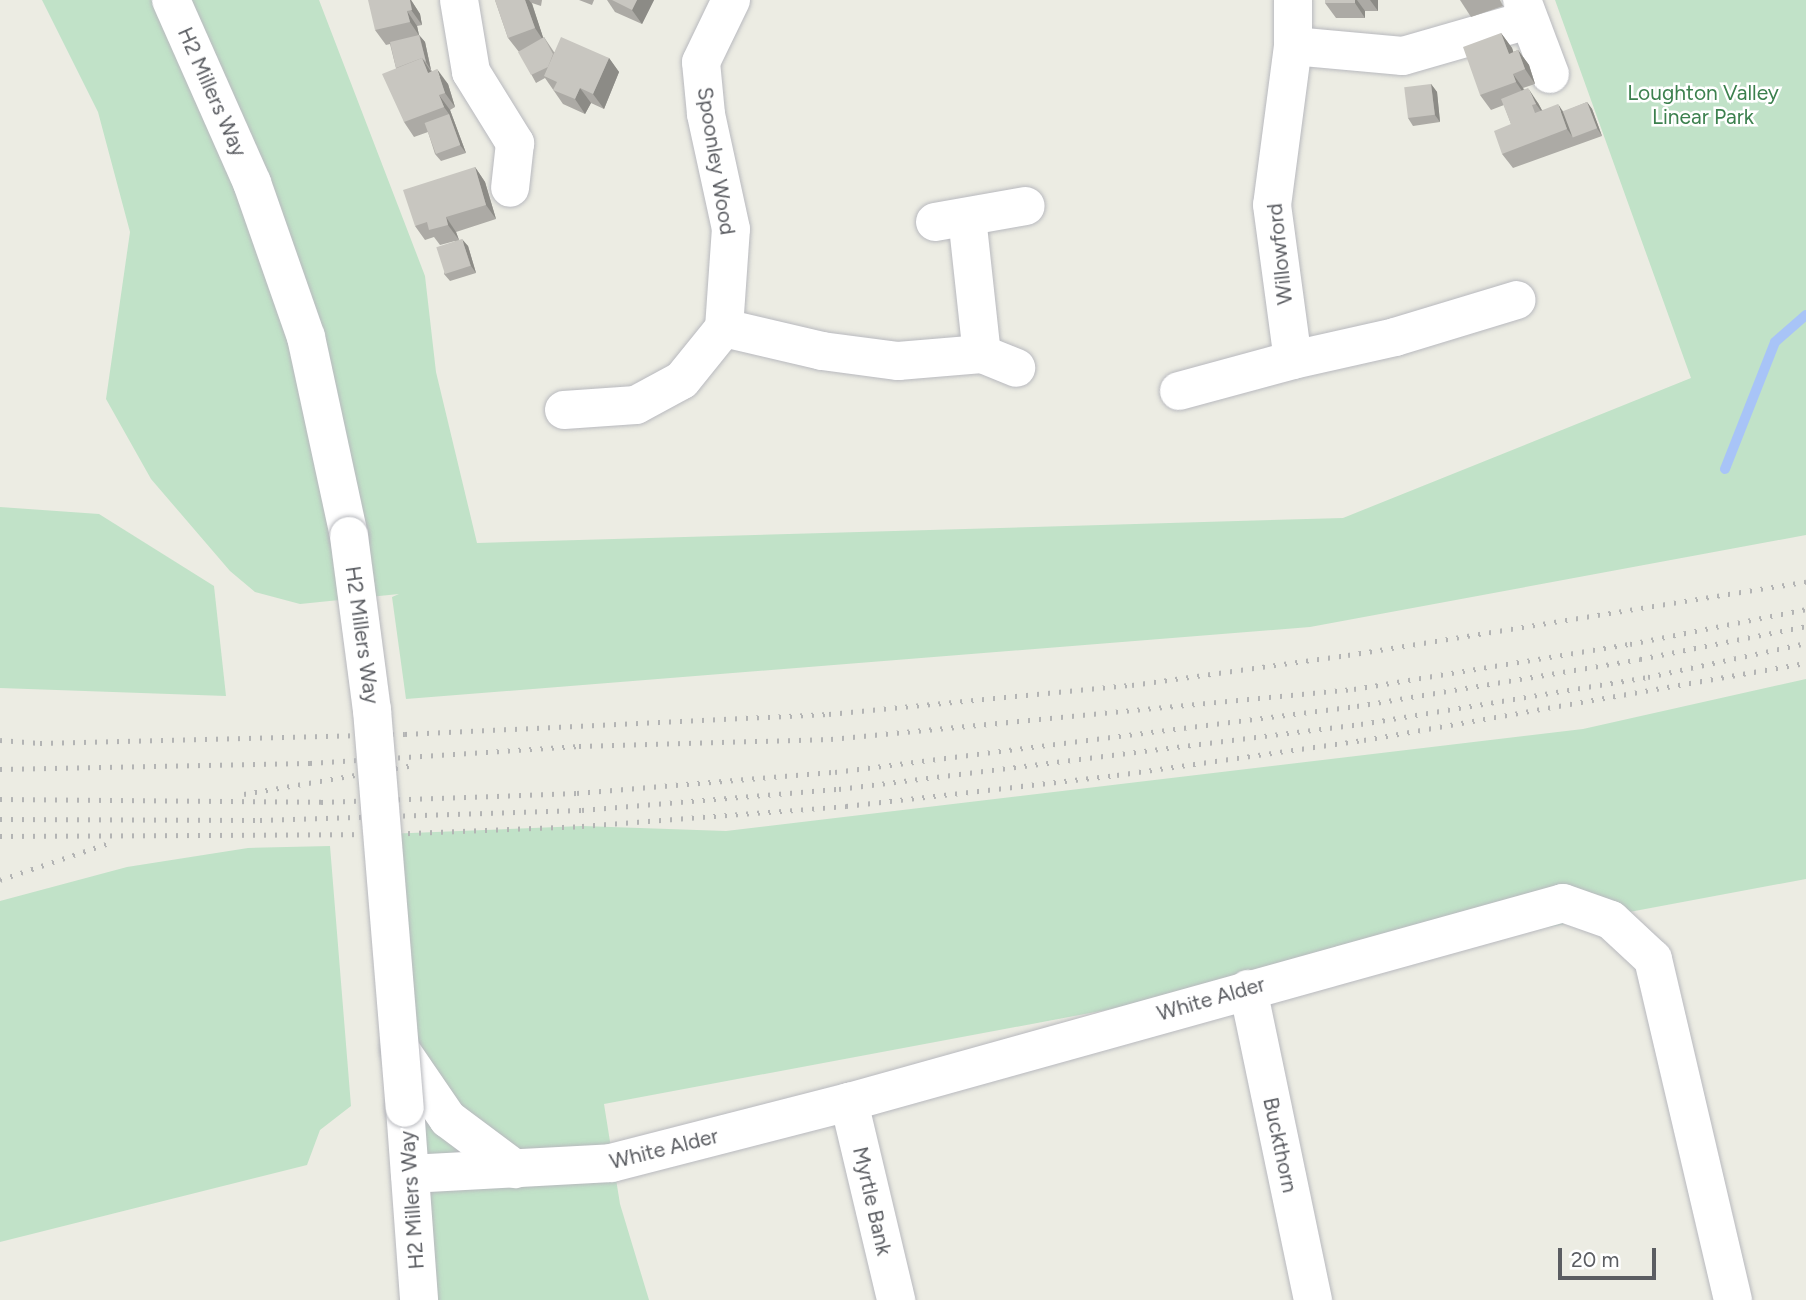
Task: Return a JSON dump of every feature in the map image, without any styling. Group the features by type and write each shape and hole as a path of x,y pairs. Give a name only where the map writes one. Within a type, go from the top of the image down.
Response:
{"street":[{"name":"H2 Millers Way","path":"171,0 252,183 306,337 349,536 373,710 419,1300"},
{"path":"459,0 471,72 515,143 510,188"},
{"name":"Spoonley Wood","path":"724,328 731,229 706,114 701,62 731,0"},
{"name":"Willowford","path":"1293,0 1293,46 1272,205 1293,360"},
{"path":"1293,46 1403,56 1525,10 1550,75"},
{"path":"564,411 636,405 682,380 724,328 822,351 898,361 999,361 951,220 1026,206"},
{"path":"1179,391 1293,360 1395,337 1517,300"},
{"name":"White Alder","path":"410,1174 611,1163 849,1102 1563,903 1611,920 1653,959 1733,1300"},
{"name":"Buckthorn","path":"1248,989 1313,1300"},
{"path":"400,1049 448,1119 515,1169"},
{"name":"Myrtle Bank","path":"849,1102 896,1300"}],"green space":[{"name":"Loughton Valley Linear Park","path":"42,0 319,0 425,276 436,372 477,543 1343,518 1691,378 1555,0 1806,0 1806,535 1310,627 406,699 392,597 399,594 300,604 255,592 230,571 151,479 106,399 130,232 98,112"},
{"path":"0,507 99,514 214,586 226,696 0,688"},
{"path":"1806,679 1806,879 604,1104 620,1204 649,1300 419,1300 386,834 582,826 726,831 1583,729"},
{"path":"330,846 351,1106 320,1130 307,1165 0,1242 0,901 127,867 248,848"}],"building":[{"path":"368,0 410,0 412,10 407,11 410,22 375,30"},
{"path":"495,0 525,0 535,28 508,38"},
{"path":"612,0 637,0 632,10"},
{"path":"1325,0 1355,0 1355,3 1325,3"},
{"path":"1501,33 1509,54 1518,50 1525,69 1513,74 1516,82 1480,95 1463,47"},
{"path":"419,35 426,62 422,58 396,68 390,42"},
{"path":"544,37 553,54 548,67 531,75 518,52"},
{"path":"561,37 609,58 593,94 580,88 575,99 553,90 557,82 544,76"},
{"path":"422,58 428,73 437,69 445,93 439,95 444,107 404,122 382,74"},
{"path":"1431,84 1435,115 1408,118 1404,87"},
{"path":"1528,88 1536,104 1532,105 1535,113 1558,104 1567,129 1502,154 1494,131 1511,124 1501,99"},
{"path":"1587,102 1597,128 1573,137 1563,111"},
{"path":"449,114 460,145 436,154 425,123"},
{"path":"475,167 486,205 446,217 448,225 429,230 427,222 415,226 403,190"},
{"path":"462,239 471,266 445,274 436,247"}],"waterway":[{"path":"1725,469 1775,342 1806,315"}],"railway":[{"path":"0,740 40,743 405,734 829,714 1132,685 1348,655 1806,582"},
{"path":"0,769 310,763 579,746 831,739 1354,689 1630,644 1806,609"},
{"path":"0,799 321,802 577,793 835,772 1357,706 1640,659 1806,626"},
{"path":"0,819 260,820 582,810 839,789 1361,724 1648,677 1806,643"},
{"path":"0,836 386,834 582,826 846,806 1117,775 1364,740 1806,663"},
{"path":"244,794 413,765"},
{"path":"0,880 112,842"}]}
